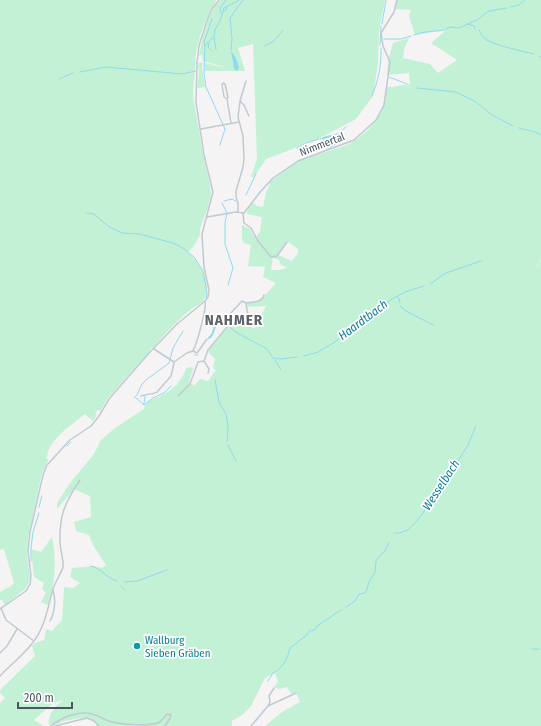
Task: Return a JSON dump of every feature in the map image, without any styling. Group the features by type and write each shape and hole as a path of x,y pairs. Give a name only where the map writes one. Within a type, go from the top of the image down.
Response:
{"street":[{"path":"34,641 6,620 1,608 26,591 30,584 31,576 28,552 30,532 43,475 47,465 70,440 91,426 109,399 154,349 187,316 205,301 209,292 204,267 202,234 213,192 204,155 195,95 198,50 206,23 212,9 219,0"},
{"name":"Nimmertal","path":"243,213 273,178 298,161 354,140 376,120 384,105 390,62 383,46 381,33 383,28 391,19 397,0"},
{"path":"238,212 236,191 243,169 244,159 243,136 238,117 240,101 246,81"},
{"path":"227,99 224,97 223,83 225,84 228,96 227,99 231,124"},
{"path":"240,101 244,105 249,116"},
{"path":"201,129 239,122"},
{"path":"206,217 238,212 243,213 244,224 251,228 258,241 271,257 277,256 287,242"},
{"path":"204,315 216,319 228,316 241,301 246,303 260,300 264,295"},
{"path":"193,351 204,315 206,304 205,301"},
{"path":"246,303 248,317"},
{"path":"204,361 208,350 227,327 228,316"},
{"path":"141,396 147,393 157,392 171,376 174,362 187,353 193,351 197,353 207,339"},
{"path":"154,349 170,361 174,362"},
{"path":"204,361 209,369 208,373"},
{"path":"178,396 190,384 198,362 204,361"},
{"path":"0,676 17,661 34,641 41,628 53,589 63,565 60,541 61,518 63,510 80,480"},
{"path":"50,621 53,616 54,608 53,589"},
{"path":"0,653 7,646 17,629"},
{"path":"251,726 268,706 270,702 269,696 274,688"},
{"path":"268,706 296,693"},
{"path":"51,726 76,714 85,713 128,726 158,724 167,714 171,715 165,726"},
{"path":"55,726 62,723 87,718 94,721 99,726"},
{"path":"62,723 65,726"}],"green space":[{"path":"0,0 216,1 205,22 200,36 196,53 193,95 211,194 200,228 200,235 193,247 188,252 204,274 207,286 204,299 175,323 153,348 152,347 107,399 100,411 97,410 95,414 97,415 93,421 85,414 63,431 54,441 47,453 48,455 46,457 48,460 41,477 28,538 27,556 30,576 29,582 25,589 5,605 2,600 0,600 0,592 14,583 4,549 0,550"},
{"path":"221,0 385,0 379,31 378,63 373,96 356,119 320,138 266,159 254,177 251,177 257,159 253,44 238,48 245,71 205,71 205,63 228,68 203,61 202,54 199,56 209,19 212,12"},
{"path":"396,0 541,0 541,260 531,272 541,261 541,726 265,726 282,712 300,702 296,692 291,694 287,687 279,689 274,687 278,682 275,673 265,678 251,706 242,715 232,721 232,726 96,726 97,723 85,718 49,725 50,715 54,708 62,701 61,700 51,705 34,720 42,725 41,726 0,726 0,703 5,698 0,693 0,690 35,656 32,646 35,643 44,640 46,629 52,631 62,620 64,587 73,588 80,583 70,577 72,568 94,566 102,568 106,565 93,545 89,535 76,531 74,522 91,517 90,496 74,489 57,509 57,503 70,483 94,454 101,440 115,428 144,409 145,405 149,401 165,394 173,388 183,377 186,368 191,367 193,369 189,382 194,386 200,379 208,381 216,370 213,368 215,359 209,353 209,350 228,327 232,315 242,318 254,329 266,306 248,307 247,303 260,301 276,283 263,277 265,267 248,266 251,245 244,243 242,240 242,225 250,229 256,238 260,231 262,217 247,214 248,209 253,203 257,206 263,207 266,193 270,184 269,182 298,161 347,145 369,129 383,108 386,86 392,87 410,84 409,73 387,75 388,61 393,43 409,38 404,49 403,58 430,64 438,73 457,60 431,43 445,31 443,30 415,35 409,16 411,10 394,9","holes":["287,241 298,249 298,253 292,261 278,255","273,258 279,260 280,264 287,268 271,270"]},
{"path":"198,63 203,63 202,68 205,87 197,88 199,72"},
{"path":"52,537 54,546 54,571 48,605 41,602 46,593 42,589 44,583 34,577 31,549 41,552"}],"water":[{"path":"231,51 236,58 239,67 237,71 234,68"},
{"path":"339,133 341,142 328,149 326,148 323,137"}],"waterway":[{"path":"221,13 220,8 226,0"},
{"path":"220,145 225,129 206,87 204,73 205,45 214,37 215,30 220,21 224,8 239,0"},
{"path":"231,50 232,39 230,18 243,0"},
{"path":"382,24 386,0"},
{"path":"510,7 519,5 525,0"},
{"path":"223,12 227,7"},
{"path":"446,29 451,27 459,28 477,20 489,11 507,8"},
{"path":"205,46 204,42 212,19"},
{"path":"468,24 474,26 475,29"},
{"path":"380,45 381,26"},
{"path":"265,46 274,41 283,30"},
{"path":"414,35 444,30"},
{"path":"479,30 488,41 508,48 534,54"},
{"path":"384,39 401,39 411,36"},
{"path":"214,38 216,50"},
{"path":"209,43 208,47 212,51"},
{"path":"372,95 379,72 381,48"},
{"path":"80,72 106,67 182,74 196,71"},
{"path":"59,79 73,73"},
{"path":"389,77 407,84"},
{"path":"417,88 456,92 476,102 492,115 513,126"},
{"path":"339,133 346,127"},
{"path":"519,128 541,135"},
{"path":"297,148 306,143 319,139"},
{"path":"246,195 256,174"},
{"path":"224,201 232,199 236,201"},
{"name":"NAHMER","path":"222,203 227,213 225,223 225,244 233,268 228,285"},
{"path":"87,213 94,214 108,226 122,233 139,234 173,243 183,248 194,257 203,271 207,293 206,298"},
{"name":"Haardtbach","path":"430,284 446,273 481,261"},
{"name":"Haardtbach","path":"304,356 318,352 335,342 354,325 370,317 392,299 405,292 424,286"},
{"name":"Haardtbach","path":"397,297 400,303"},
{"path":"400,306 406,311 433,325"},
{"path":"209,338 212,335 217,321"},
{"name":"Haardtbach","path":"218,322 226,326"},
{"name":"Haardtbach","path":"228,326 267,349 273,358 281,359 297,357"},
{"name":"NAHMER","path":"134,398 142,384 169,363 173,348 183,331"},
{"path":"275,360 281,370"},
{"path":"215,380 219,402 226,414 228,426 227,441"},
{"path":"136,398 144,405 153,398 164,393 171,386"},
{"path":"144,404 145,396"},
{"name":"Wesselbach","path":"394,533 408,530 431,504 439,487 451,472 468,445 476,426"},
{"name":"NAHMER","path":"67,446 71,442"},
{"path":"228,445 236,461"},
{"name":"NAHMER","path":"39,507 42,496"},
{"name":"NAHMER","path":"31,561 33,532 39,513"},
{"name":"Wesselbach","path":"346,607 355,601 359,594 365,593 375,572 376,561 385,551 389,543"},
{"path":"91,566 117,581"},
{"path":"124,582 137,581 167,570"},
{"path":"121,586 125,590"},
{"name":"Wesselbach","path":"268,681 273,673 284,663 290,648 307,635 309,631 314,630 317,626 341,610"},
{"path":"532,649 538,649"}],"place":[{"name":"Wallburg Sieben Gräben","path":"137,646"}],"district":[{"name":"NAHMER","path":"234,320"}]}
